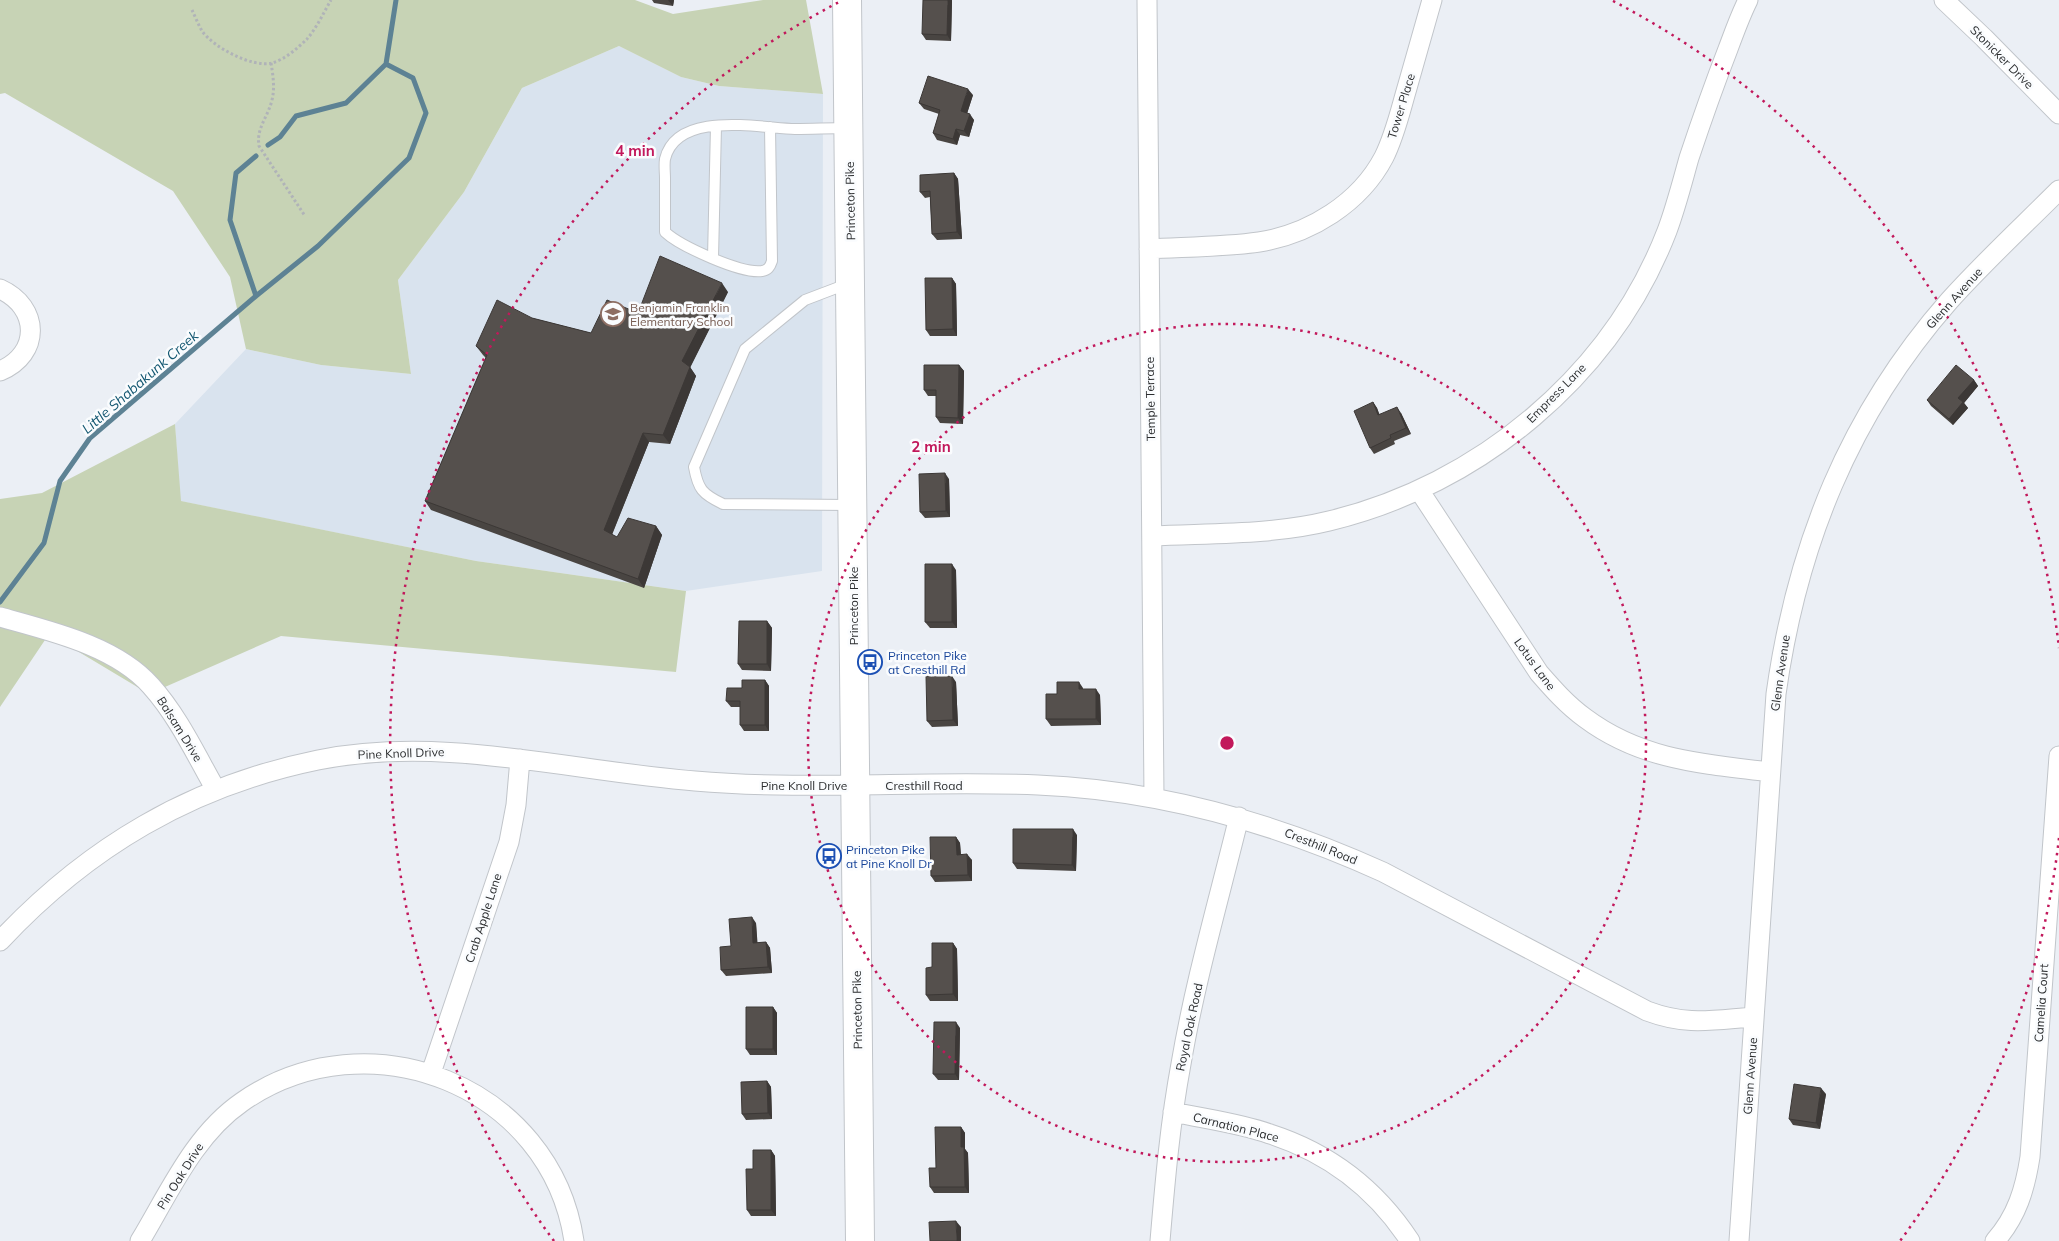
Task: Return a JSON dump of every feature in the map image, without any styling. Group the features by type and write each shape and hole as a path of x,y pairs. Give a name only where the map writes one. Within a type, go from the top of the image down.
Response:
{"main road":[{"name":"Princeton Pike","path":"847,0 860,1241"}],"street":[{"name":"Temple Terrace","path":"1147,0 1154,798"},
{"name":"Tower Place","path":"1149,249 1259,242 1284,236 1312,226 1334,212 1352,197 1368,180 1383,159 1394,135 1432,0"},
{"name":"Empress Lane","path":"1152,536 1278,530 1328,521 1377,507 1419,490 1460,469 1489,451 1536,415 1572,380 1599,348 1628,307 1648,270 1666,232 1709,99 1748,0"},
{"name":"Stonicker Drive","path":"1944,0 2059,114"},
{"name":"Glenn Avenue","path":"1739,1241 1776,694 1783,645 1800,574 1812,536 1835,479 1857,434 1882,391 1917,340 1970,279 2059,190"},
{"path":"0,289 12,294 22,304 28,315 31,330 29,343 23,355 14,364 0,371"},
{"name":"Lotus Lane","path":"1419,490 1539,672 1560,697 1584,718 1612,736 1641,749 1672,759 1770,772"},
{"name":"Balsam Drive","path":"3,617 78,640 107,653 130,667 150,684 168,706 216,790"},
{"name":"Pine Knoll Drive","path":"0,941 57,885 96,855 137,828 181,805 216,790 273,771 321,760 370,753 409,751 458,752 694,781 758,785 854,786"},
{"name":"Camelia Court","path":"1995,1241 2006,1229 2018,1206 2026,1182 2030,1157 2059,756"},
{"name":"Crab Apple Lane","path":"431,1074 509,842 516,805 520,759"},
{"name":"Cresthill Road","path":"854,786 1037,785 1100,790 1154,798 1239,817 1310,841 1383,872 1647,1011 1667,1019 1688,1022 1754,1017"},
{"name":"Royal Oak Road","path":"1160,1241 1173,1112 1196,988 1239,817"},
{"name":"Pin Oak Drive","path":"140,1241 198,1144 218,1122 241,1102 269,1086 294,1075 322,1067 355,1063 385,1064 431,1074 459,1085 488,1102 511,1121 531,1143 550,1170 564,1200 574,1241"},
{"name":"Carnation Place","path":"1173,1112 1268,1133 1297,1143 1324,1157 1349,1174 1375,1196 1398,1223 1410,1241"}],"lane":[{"path":"770,127 772,261 769,268 763,271 748,271 712,258 673,240 665,232 665,160 671,146 683,134 695,129 716,126 849,128"},
{"path":"712,258 716,126"},
{"path":"851,283 805,300 745,349 694,467 698,484 707,497 723,504 852,505"}],"path":[{"path":"192,10 202,30 214,43 248,61 271,63 287,56 308,38 331,0"},
{"path":"271,63 272,98 269,110 261,124 258,137 259,146 305,216"}],"shaded area":[{"name":"Benjamin Franklin Elementary School","path":"619,46 681,77 719,86 823,94 822,571 686,591 476,561 180,501 175,424 246,349 321,365 411,374 398,280 464,192 522,88"}],"green space":[{"path":"0,0 635,0 673,14 763,0 806,0 823,94 719,86 681,77 619,46 522,88 464,192 398,280 411,374 321,365 246,349 230,277 173,191 5,93 0,94"},
{"path":"175,424 181,501 476,561 686,591 676,672 281,636 149,694 49,634 0,707 0,499 42,493"}],"building":[{"path":"923,0 948,0 947,35 922,34"},
{"path":"928,76 968,89 961,111 970,114 964,131 956,129 953,139 933,133 940,110 919,103"},
{"path":"954,173 957,232 932,234 930,191 920,192 920,175"},
{"name":"Benjamin Franklin Elementary School","path":"660,256 722,283 682,361 690,367 663,435 643,433 604,530 617,537 628,518 656,526 638,579 425,501 487,355 476,346 497,300 532,318 591,333 607,300 638,313"},
{"path":"925,278 952,278 953,329 926,330"},
{"path":"924,365 959,365 958,418 936,417 936,390 924,390"},
{"path":"1956,365 1974,380 1958,398 1963,402 1949,419 1927,400"},
{"path":"1373,402 1378,415 1397,407 1406,428 1390,435 1391,438 1370,448 1354,411"},
{"path":"945,473 946,511 920,512 919,474"},
{"path":"925,564 952,564 952,622 925,622"},
{"path":"739,621 767,621 767,664 738,664"},
{"path":"926,676 952,676 953,720 927,721"},
{"path":"742,680 765,680 765,725 740,725 740,701 726,701 727,688 742,688"},
{"path":"1057,682 1079,682 1079,689 1096,689 1096,719 1046,719 1046,694 1057,694"},
{"path":"1013,829 1073,829 1072,865 1013,863"},
{"path":"930,837 956,837 957,855 967,854 968,875 931,876"},
{"path":"752,917 753,943 766,942 768,967 721,970 720,947 731,946 729,919"},
{"path":"932,943 953,943 953,994 926,995 926,968 932,967"},
{"path":"746,1007 773,1007 773,1049 746,1049"},
{"path":"934,1022 956,1022 955,1074 933,1074"},
{"path":"767,1081 768,1113 742,1114 741,1082"},
{"path":"1794,1084 1821,1088 1816,1123 1789,1119"},
{"path":"935,1127 961,1127 961,1147 964,1147 965,1187 930,1187 929,1168 936,1168"},
{"path":"753,1150 771,1150 771,1210 747,1210 746,1169 753,1169"},
{"path":"956,1221 957,1241 930,1241 929,1222"}],"waterway":[{"name":"Little Shabakunk Creek","path":"256,296 318,246 409,158 426,113 413,78 386,64 396,0"},
{"name":"Little Shabakunk Creek","path":"268,145 280,137 296,116 346,103 386,64"},
{"name":"Little Shabakunk Creek","path":"0,602 44,543 60,481 90,438 256,296 230,220 236,173 256,156"}],"place":[{"name":"Benjamin Franklin Elementary School","path":"613,314"},
{"name":"Princeton Pike at Cresthill Rd","path":"870,662"},
{"name":"Princeton Pike at Pine Knoll Dr","path":"829,856"}]}
